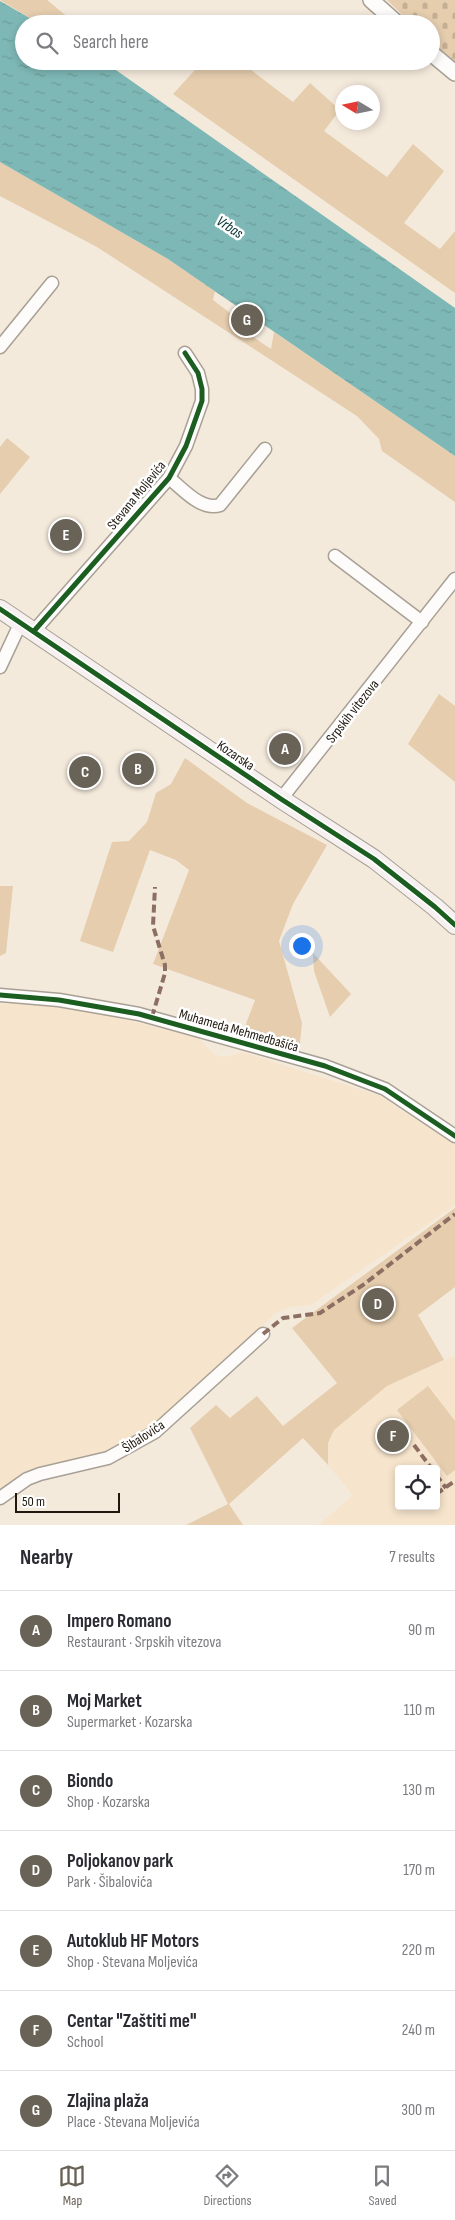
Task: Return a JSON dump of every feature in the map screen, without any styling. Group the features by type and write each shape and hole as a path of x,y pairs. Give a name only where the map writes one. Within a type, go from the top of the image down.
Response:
{"main road":[{"name":"Kozarska","path":"0,609 281,799 374,859 455,925"}],"street":[{"path":"371,0 388,15"},
{"path":"440,60 455,73"},
{"path":"0,345 52,283"},
{"name":"Stevana Moljevića","path":"0,667 28,627 168,478 186,446 202,401 202,389 198,373 185,353"},
{"name":"Stevana Moljevića","path":"168,478 203,504 220,505 265,449"},
{"path":"335,556 422,622"},
{"name":"Srpskih vitezova","path":"281,799 455,579"},
{"name":"Muhameda Mehmedbašića","path":"0,995 60,1000 139,1014 325,1066 386,1089 455,1136"},
{"name":"Šibalovića","path":"0,1498 27,1479 40,1474 108,1458 155,1432 263,1334"}],"shaded area":[{"path":"0,1004 43,1004 118,1018 197,1037 214,1054 224,1057 242,1052 378,1095 455,1145 455,1205 311,1305 291,1307 276,1313 150,1428 109,1450 35,1469 0,1492"},
{"path":"455,1356 455,1525 319,1525 353,1495 328,1465 328,1443 334,1430 387,1386"}],"green space":[{"path":"0,0 47,0 65,15 25,15"},
{"path":"387,0 455,0 455,63 440,50 440,15 403,15"},
{"path":"195,70 251,70 293,102 310,83 335,106 335,117 324,131 387,177 413,144 444,171 404,223 440,249 455,231 455,293 173,94"},
{"path":"0,162 168,259 215,291 213,300 242,322 243,330 271,349 274,332 455,456 455,502 382,451 379,439 357,416 97,247 0,196"},
{"path":"7,438 30,457 0,494 0,447"},
{"path":"439,694 455,706 455,782 408,744"},
{"path":"185,758 247,803 327,845 293,904 279,941 302,1023 299,1052 241,1037 255,1000 153,964 189,870 176,860 150,850 113,952 80,941 112,842 129,841 147,822 156,793 171,784"},
{"path":"0,886 13,886 6,953 0,956"},
{"path":"313,953 351,994 330,1017 314,971"},
{"path":"455,1208 455,1287 418,1315 444,1360 387,1386 334,1430 328,1443 328,1465 303,1438 229,1504 243,1525 186,1525 228,1504 190,1428 216,1405 230,1418 257,1396 283,1426 337,1383 292,1328"},
{"path":"428,1386 455,1421 455,1470 447,1476 397,1410"}],"water":[{"name":"Vrbas","path":"0,1 24,15 15,15 15,70 116,70 455,308 455,456 168,259 0,162"}],"marked path":[{"path":"152,1017 165,973 165,965 153,926 155,887"},
{"path":"263,1334 283,1318 320,1313 363,1285 455,1214"},
{"path":"414,1445 429,1465"},
{"path":"440,1480 446,1488"},
{"path":"440,1491 455,1481"}],"cycle path":[{"path":"34,631 169,478 186,446 202,401 202,389 198,373 185,353"},
{"path":"0,609 281,799 374,859 455,925"},
{"path":"0,995 59,1000 139,1014 325,1066 385,1089 455,1136"}],"place":[{"name":"Zlajina plaža","path":"247,320"},
{"name":"Autoklub HF Motors","path":"66,535"},
{"name":"Impero Romano","path":"285,749"},
{"name":"Moj Market","path":"138,769"},
{"name":"Biondo","path":"85,772"},
{"name":"Poljokanov park","path":"378,1304"},
{"name":"Centar \"Zaštiti me\"","path":"393,1436"}]}
